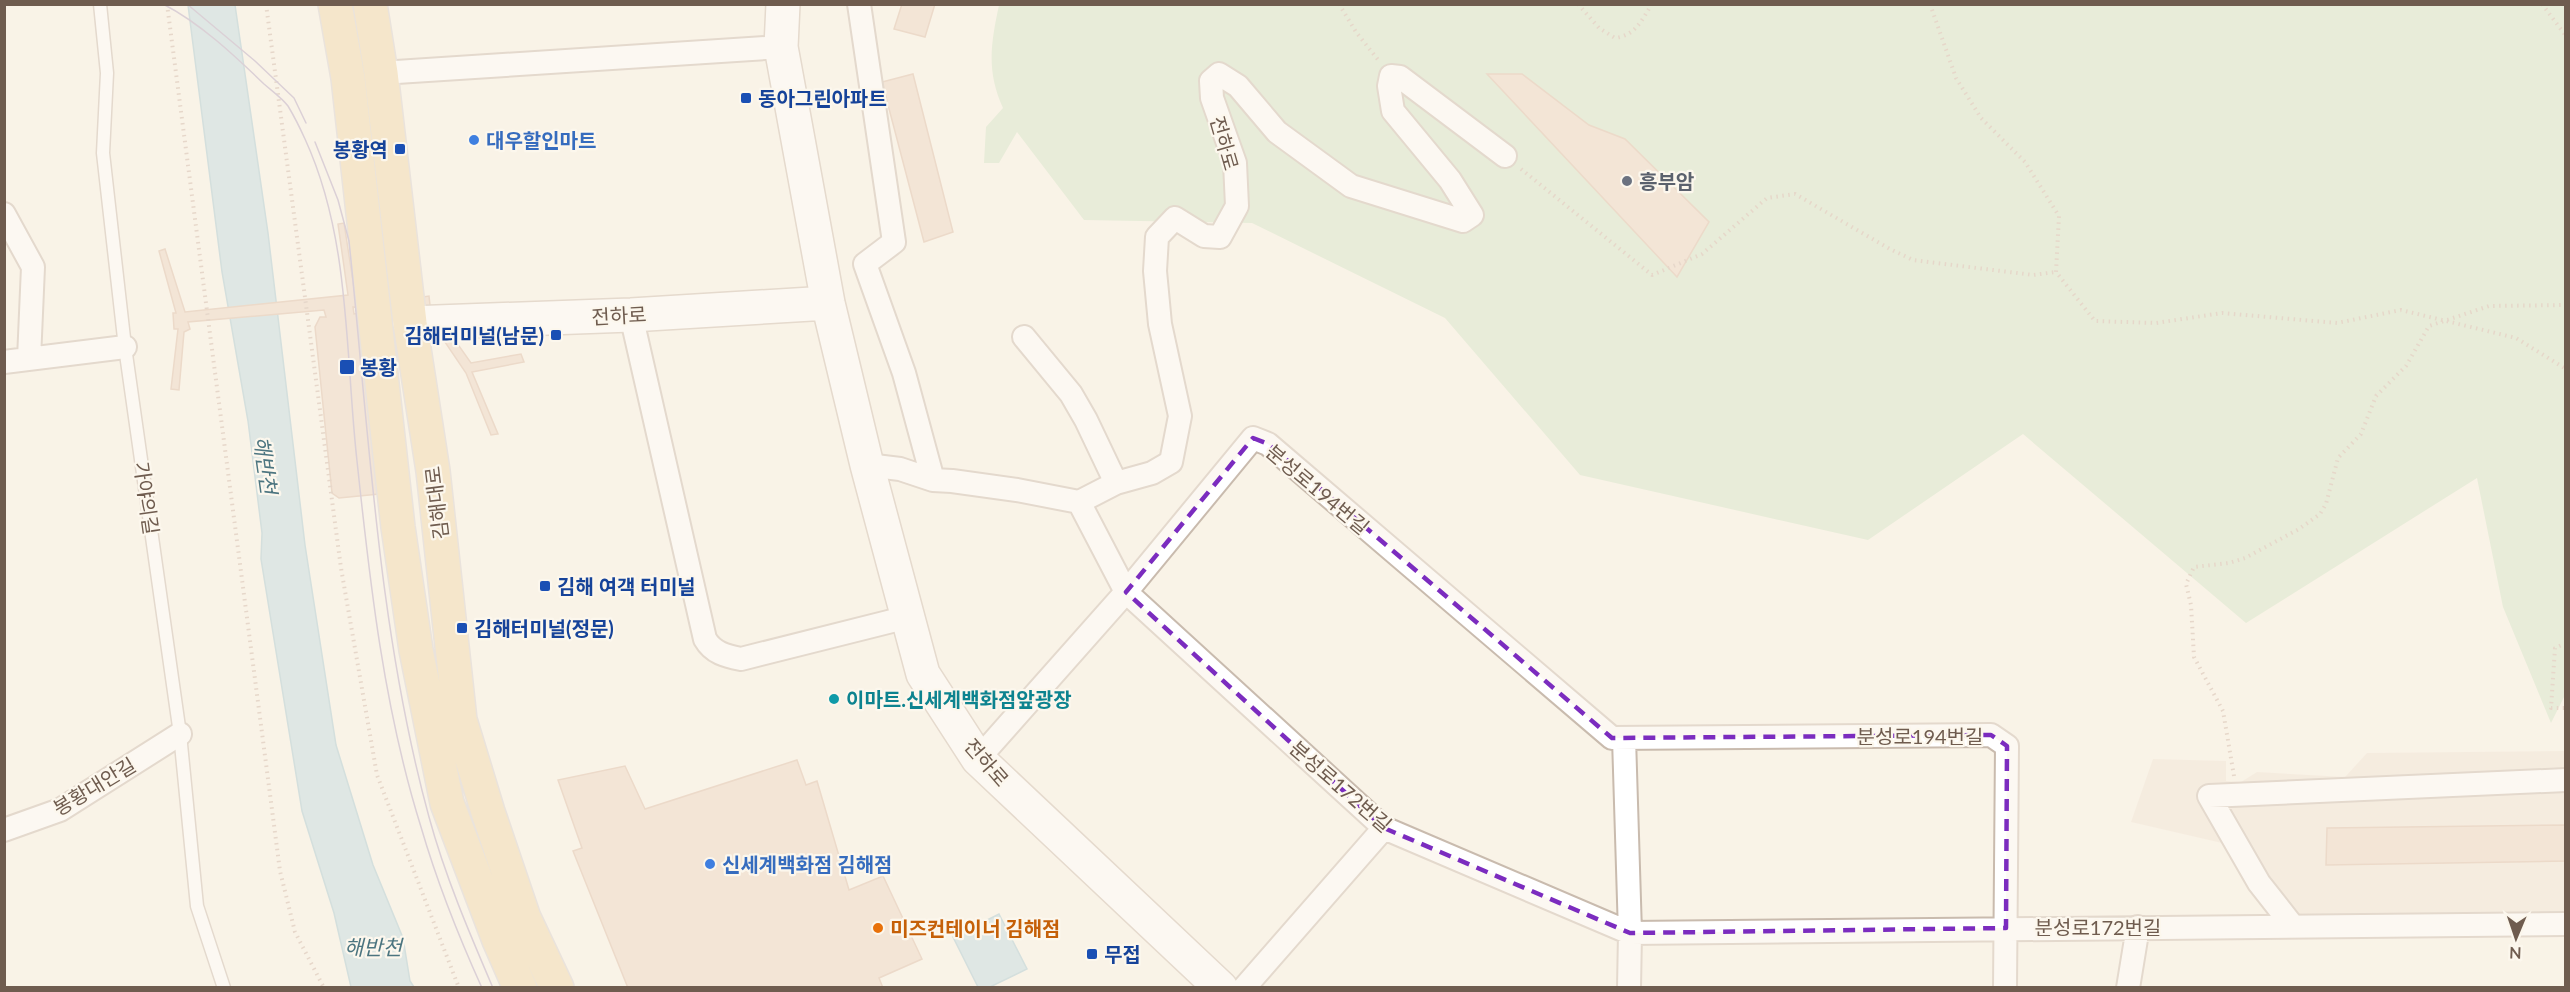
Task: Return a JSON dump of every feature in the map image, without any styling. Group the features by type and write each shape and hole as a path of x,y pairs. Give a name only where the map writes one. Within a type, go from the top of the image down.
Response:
{"main road":[{"name":"김해대로","path":"335,4 348,78 398,527 416,650 447,803 499,940 520,987"},
{"name":"김해대로","path":"370,4 381,73 410,323 432,471 460,720 524,918 557,987"},
{"name":"전하로","path":"783,4 781,47 828,303 867,465 923,674 978,759 1221,987"},
{"name":"전하로","path":"410,323 631,315 828,303"}],"street":[{"path":"859,4 894,242 865,264 904,373 933,480"},
{"path":"381,73 781,47"},
{"name":"전하로","path":"1079,502 1116,483 1152,472 1171,462 1180,416 1160,324 1155,271 1157,237 1175,218 1204,236 1220,237 1237,206 1235,162 1212,98 1211,81 1220,74 1238,86 1277,132 1351,186 1463,222 1472,215 1450,180 1393,111 1389,86 1391,76"},
{"path":"1391,76 1400,77 1505,156"},
{"path":"4,214 33,267 29,360"},
{"path":"631,315 705,639 710,648 719,654 741,659 908,617"},
{"path":"1024,337 1071,394 1116,483"},
{"path":"4,362 125,347"},
{"name":"분성로194번길","path":"978,759 1125,592 1253,438 1268,444 1612,738 1991,735 2007,746 2005,987"},
{"path":"867,465 900,469 933,480 1006,489 1079,502 1125,592"},
{"name":"분성로172번길","path":"1125,592 1384,828 1630,933 2565,924"},
{"name":"봉황대안길","path":"4,830 60,810 180,734"},
{"path":"1624,738 1630,933 1629,987"},
{"path":"2292,925 2259,883 2209,796 2565,780"},
{"path":"1244,987 1384,828"},
{"path":"2128,987 2138,927"}],"lane":[{"name":"가야의길","path":"100,4 107,73 103,153 121,295 125,347 180,734 197,906 224,987"}],"path":[{"path":"167,4 280,871 295,932 324,987"},
{"path":"266,4 341,568 377,775 459,987"},
{"path":"1339,4 1356,32 1391,76"},
{"path":"1578,4 1599,28 1616,38 1626,36 1636,30 1652,4"},
{"path":"1930,4 1956,78 1981,118 2025,162 2059,216 2056,272 2095,321 2156,323 2222,313 2337,322 2401,310 2516,338 2565,369"},
{"path":"2542,4 2565,36"},
{"path":"1505,156 1652,275 1702,254 1767,198 1795,194 1913,260 2033,275 2056,272"},
{"path":"2237,794 2223,711 2194,657 2191,605 2186,584 2194,567 2229,563 2245,558 2320,514 2326,504 2338,458 2361,434 2376,396 2406,366 2429,326 2489,306 2565,305"},
{"path":"2565,643 2555,648 2551,708 2565,708"}],"highlighted area":[{"path":"1253,438 1268,444 1612,738 1991,735 2007,746 2006,928 1630,933 1384,828 1126,592"}],"shaded area":[{"path":"2565,751 2565,929 2281,932 2222,843 2131,822 2153,759 2226,761 2226,781 2241,782 2257,772 2345,777 2367,753"}],"green space":[{"path":"999,5 2565,5 2565,695 2551,723 2503,607 2477,478 2246,623 2023,434 1868,540 1580,475 1445,318 1252,223 1084,220 1017,132 999,163 984,163 986,127 1003,108 992,69 992,45"}],"water":[{"name":"해반천","path":"188,5 235,5 268,233 305,545 336,745 373,865 403,938 410,981 414,987 351,987 334,913 302,811 261,559 262,533 248,421 222,272"},
{"path":"999,914 1027,969 990,987 978,987 953,937"}],"building":[{"path":"902,4 935,4 925,37 894,29"},
{"path":"913,74 953,232 924,242 882,82"},
{"name":"흥부암","path":"1487,74 1522,74 1589,125 1625,139 1709,222 1677,277"},
{"path":"412,216 421,271 415,273 423,297 429,296 430,305 471,363 521,354 524,362 472,372 498,434 491,435 466,373 422,308 353,307 354,314 370,312 389,493 339,498 332,493 315,327 320,317 326,317 324,310 188,322 190,329 184,332 179,390 171,389 178,329 174,329 173,313 176,313 159,251 165,249 185,312 348,295 338,224 344,223 355,294 414,296"},
{"name":"신세계백화점 김해점","path":"797,760 806,785 817,781 849,890 883,876 922,959 879,978 883,988 628,988 573,851 582,848 558,780 625,766 645,809"},
{"path":"2566,825 2566,861 2326,865 2327,828"}],"tram line":[{"path":"163,4 190,20 216,40 286,103 303,135 320,177 339,257 362,507 373,600 388,692 408,782 427,848 482,988"},
{"path":"187,4 255,61 294,98 306,123"},
{"path":"315,142 338,200 349,241 377,531 398,676 412,747 442,861 493,988"}],"place":[{"name":"동아그린아파트","path":"746,98"},
{"name":"대우할인마트","path":"474,140"},
{"name":"봉황역","path":"400,149"},
{"name":"흥부암","path":"1627,181"},
{"name":"김해터미널(남문)","path":"556,335"},
{"name":"봉황","path":"347,367"},
{"name":"김해 여객 터미널","path":"545,586"},
{"name":"김해터미널(정문)","path":"462,628"},
{"name":"이마트.신세계백화점앞광장","path":"834,699"},
{"name":"신세계백화점 김해점","path":"710,864"},
{"name":"미즈컨테이너 김해점","path":"878,928"},
{"name":"무접","path":"1092,954"}]}
